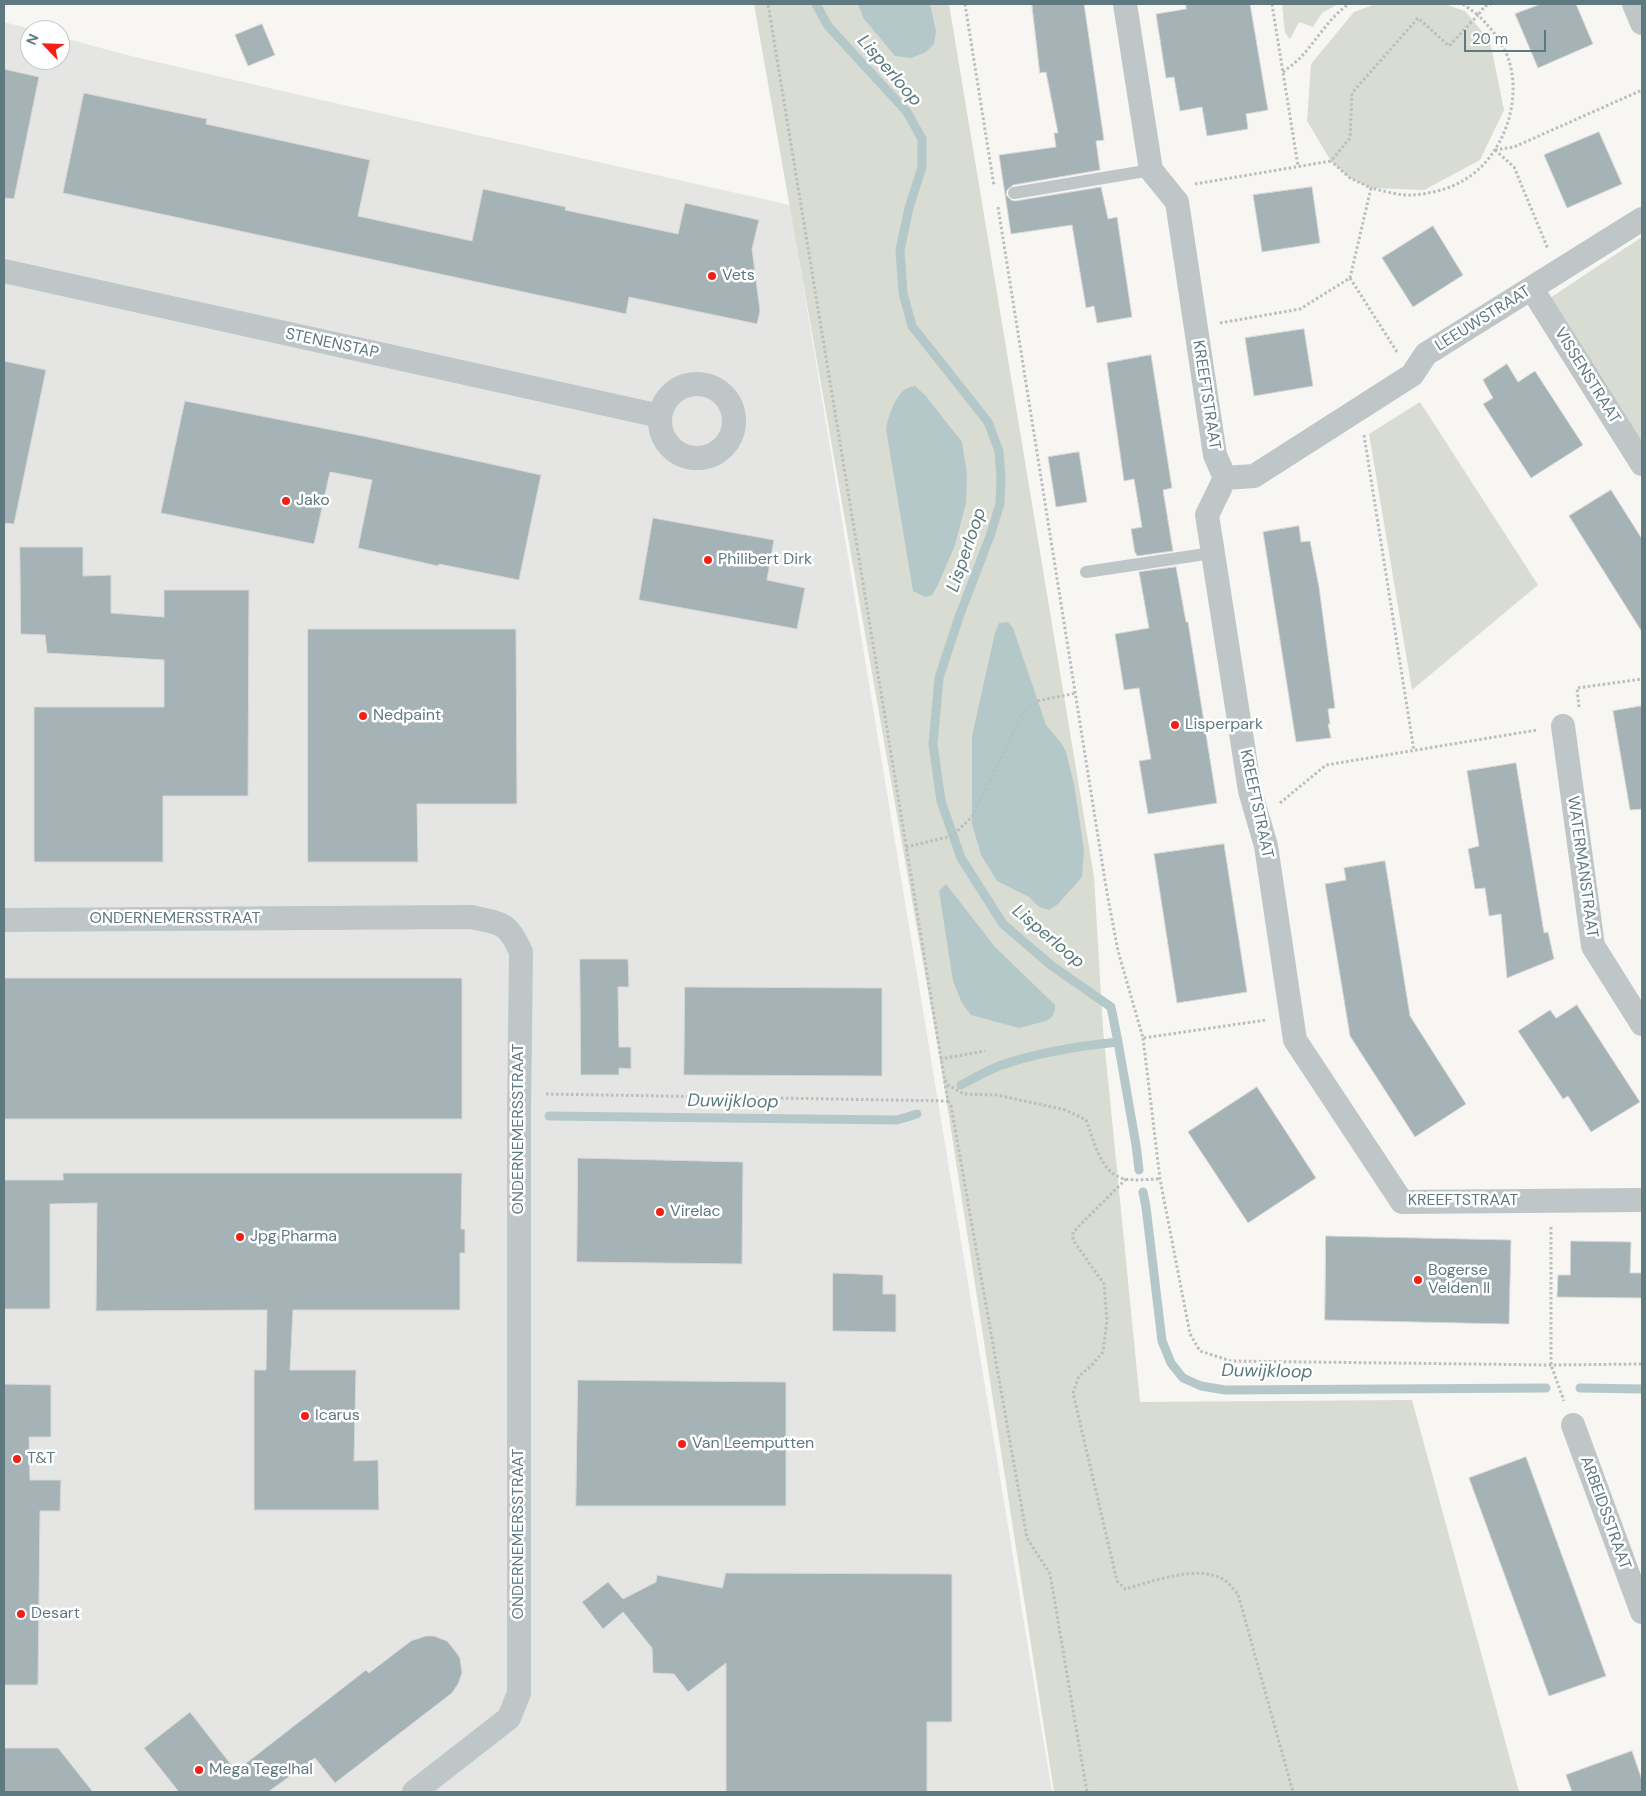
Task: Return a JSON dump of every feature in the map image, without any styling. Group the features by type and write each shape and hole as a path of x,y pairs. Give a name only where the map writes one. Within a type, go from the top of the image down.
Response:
{"street":[{"name":"KREEFTSTRAAT","path":"1125,4 1152,170 1177,202 1215,456 1225,478 1207,516 1250,791 1266,846 1295,1040 1402,1202 1642,1200"},
{"path":"1634,4 1642,23"},
{"name":"LEEUWSTRAAT","path":"1225,478 1254,476 1412,376 1426,354 1642,219"},
{"name":"STENENSTAP","path":"4,271 660,416"},
{"name":"VISSENSTRAAT","path":"1532,289 1642,464"},
{"name":"WATERMANSTRAAT","path":"1563,726 1593,946 1642,1024"},
{"name":"ONDERNEMERSSTRAAT","path":"4,920 471,917 504,925 514,936 521,952 519,1093 519,1693 509,1718 414,1792"},
{"name":"ARBEIDSSTRAAT","path":"1572,1425 1641,1605"}],"lane":[{"path":"1014,193 1152,170"},
{"path":"1086,572 1212,553"}],"path":[{"path":"768,4 943,1076 950,1106 1027,1538 1050,1574 1087,1792"},
{"path":"1272,4 1298,166"},
{"path":"1284,72 1299,59 1326,26 1349,4"},
{"path":"1331,161 1350,178 1371,188 1410,196 1441,190 1464,181 1495,150 1504,134 1512,107 1513,89 1508,58 1492,30 1478,15 1463,4"},
{"path":"1166,188 1331,161 1350,138 1352,93 1418,18 1449,46 1485,6 1491,4"},
{"path":"1495,150 1514,147 1642,90"},
{"path":"1495,150 1514,168 1558,272"},
{"path":"1195,327 1300,310 1350,278 1371,188"},
{"path":"1350,278 1412,376"},
{"path":"1360,409 1414,751"},
{"path":"1259,821 1326,765 1563,726 1579,706 1577,688 1642,679"},
{"path":"906,847 952,836 972,817 1023,712 1037,701 1076,694"},
{"path":"1144,1038 1160,1179 1190,1334 1200,1351 1232,1361 1551,1365 1642,1364"},
{"path":"940,1059 986,1051"},
{"path":"943,1076 948,1085 964,1094 997,1095 1066,1110 1086,1120 1103,1162 1114,1175 1126,1179 1160,1179"},
{"path":"519,1093 948,1102"},
{"path":"1126,1179 1074,1232 1073,1240 1104,1284 1108,1320 1103,1352 1079,1376 1072,1393 1118,1581 1125,1590 1166,1577 1199,1574 1215,1576 1227,1582 1238,1594 1293,1792"},
{"path":"1550,1201 1551,1365 1572,1425"}],"shaded area":[{"path":"754,4 949,4 1094,877 1103,1029 1140,1402 1412,1400 1519,1792 1054,1792 940,1059"},
{"path":"858,4 930,4 936,31 934,44 926,52 911,58 895,56 864,19"},
{"path":"1282,4 1338,4 1322,13 1313,27 1299,22 1290,39 1285,33"},
{"path":"1376,4 1444,4 1465,11 1490,41 1504,110 1480,160 1424,190 1371,188 1350,178 1331,161 1307,121 1311,64 1354,12"},
{"path":"4,22 20,26 20,70 70,70 70,40 127,55 295,94 790,205 1052,1792 4,1792"},
{"path":"1642,237 1642,445 1550,298"},
{"path":"915,386 925,395 962,442 967,474 966,503 955,545 937,587 932,595 925,597 913,591 886,429 894,403 900,394 904,390"},
{"path":"1420,402 1538,585 1412,690 1369,434"},
{"path":"1008,622 1013,628 1046,725 1062,744 1066,752 1074,784 1084,850 1082,877 1058,904 1049,910 1039,907 1029,897 997,881 981,855 972,824 972,736 995,633 999,623"},
{"path":"946,884 995,947 1055,1005 1052,1017 1046,1021 1019,1028 971,1015 962,1003 953,981 939,891"}],"building":[{"path":"1032,4 1084,4 1104,140 1096,141 1100,170 1013,185 1007,190 1006,195 1015,201 1101,187 1108,219 1117,217 1132,317 1097,323 1094,306 1086,308 1072,225 1011,234 999,155 1056,147 1054,133 1058,133 1046,72 1040,73"},
{"path":"1186,4 1250,4 1268,110 1246,114 1248,129 1207,136 1202,107 1180,111 1174,77 1166,78 1156,14 1186,9"},
{"path":"1541,4 1576,4 1593,44 1538,68 1515,14"},
{"path":"262,24 275,55 248,66 235,35"},
{"path":"4,69 39,77 14,199 4,198"},
{"path":"84,93 207,119 206,124 370,160 358,216 472,241 483,189 566,207 565,210 678,234 685,203 759,220 752,249 760,311 757,324 629,297 626,314 63,193"},
{"path":"1599,132 1622,184 1567,208 1544,155"},
{"path":"1312,187 1320,243 1262,252 1253,195"},
{"path":"1433,226 1463,275 1413,307 1382,258"},
{"path":"1304,329 1313,386 1254,396 1245,338"},
{"path":"1151,355 1172,488 1163,490 1173,551 1137,556 1131,529 1142,527 1134,479 1124,481 1107,363"},
{"path":"4,361 46,370 14,524 4,523"},
{"path":"1507,364 1518,382 1535,371 1583,445 1531,478 1483,404 1493,398 1483,380"},
{"path":"185,401 368,437 541,475 519,580 439,564 438,566 358,548 372,480 330,472 314,544 161,513"},
{"path":"1079,452 1087,502 1056,507 1048,457"},
{"path":"1611,490 1642,539 1642,632 1569,516"},
{"name":"Philibert Dirk","path":"653,518 774,540 767,580 805,588 797,629 639,600"},
{"path":"1299,526 1301,542 1310,541 1319,587 1335,708 1328,709 1330,724 1328,724 1331,738 1296,742 1263,532"},
{"path":"20,547 83,547 83,576 111,575 111,613 164,617 164,590 249,590 248,796 163,796 163,862 34,862 34,707 164,707 164,660 47,653 45,635 21,634"},
{"name":"Lisperpark","path":"1176,567 1186,622 1188,622 1217,803 1148,814 1139,761 1151,759 1139,688 1124,690 1115,634 1149,628 1139,572"},
{"path":"308,629 516,629 517,804 417,804 418,862 308,862"},
{"path":"1642,706 1642,809 1630,810 1613,711"},
{"path":"1516,763 1544,933 1548,932 1554,959 1507,978 1501,914 1489,916 1485,888 1475,889 1468,849 1479,846 1467,771"},
{"path":"1224,844 1247,992 1177,1003 1154,854"},
{"path":"1385,861 1410,1016 1466,1104 1415,1137 1350,1036 1325,884 1346,880 1344,868"},
{"path":"580,959 628,959 629,987 618,987 619,1047 631,1047 631,1069 619,1068 619,1075 581,1075"},
{"path":"4,978 462,978 462,1119 4,1119"},
{"path":"685,987 882,988 882,1076 684,1075"},
{"path":"1577,1005 1640,1102 1591,1132 1568,1096 1563,1099 1518,1031 1550,1010 1556,1018"},
{"path":"1257,1087 1316,1178 1248,1223 1188,1132"},
{"name":"Virelac","path":"578,1158 743,1162 742,1264 577,1262"},
{"name":"Jpg Pharma","path":"63,1173 462,1173 461,1229 465,1229 465,1253 460,1253 460,1310 293,1310 290,1370 356,1370 354,1461 378,1460 379,1510 254,1510 254,1370 266,1370 267,1310 96,1311 97,1203 50,1204 50,1309 4,1309 4,1180 63,1180"},
{"name":"Bogerse Velden II","path":"1326,1236 1511,1240 1509,1324 1325,1320"},
{"path":"1571,1241 1631,1242 1630,1273 1642,1273 1642,1298 1557,1297 1558,1275 1570,1275"},
{"path":"833,1273 883,1275 883,1294 896,1294 896,1332 833,1331"},
{"name":"Van Leemputten","path":"578,1380 786,1382 786,1506 576,1506"},
{"path":"4,1384 51,1385 51,1437 29,1437 30,1480 61,1480 60,1511 40,1511 38,1685 4,1685"},
{"path":"1526,1457 1606,1676 1549,1696 1469,1478"},
{"path":"726,1573 952,1574 952,1722 927,1722 927,1792 726,1792 726,1663 688,1692 674,1674 653,1673 652,1648 623,1612 603,1629 582,1602 608,1582 623,1599 656,1582 657,1575 722,1588"},
{"path":"426,1636 434,1636 447,1641 460,1658 462,1673 458,1684 452,1693 335,1783 315,1758 268,1792 179,1792 144,1748 190,1712 236,1771 366,1670 369,1673 411,1641"},
{"path":"4,1748 58,1748 93,1792 4,1792"},
{"path":"1632,1751 1642,1780 1642,1792 1572,1792 1566,1775"}],"waterway":[{"name":"Lisperloop","path":"816,4 828,26 907,112 922,139 922,167 909,208 900,250 903,293 912,326 988,422 999,451 1000,504 939,678 933,744 941,801 961,858 1003,924 1052,966 1111,1007 1118,1042"},
{"name":"Duwijkloop","path":"961,1085 994,1068 1028,1057 1118,1042 1139,1170"},
{"name":"Duwijkloop","path":"549,1116 897,1120 917,1114"},
{"name":"Duwijkloop","path":"1143,1192 1162,1341 1171,1363 1183,1378 1201,1386 1225,1390 1546,1388"},
{"name":"Duwijkloop","path":"1580,1388 1642,1389"}],"place":[{"name":"Vets","path":"712,276"},
{"name":"Jako","path":"286,501"},
{"name":"Philibert Dirk","path":"708,560"},
{"name":"Nedpaint","path":"363,716"},
{"name":"Lisperpark","path":"1175,725"},
{"name":"Virelac","path":"660,1212"},
{"name":"Jpg Pharma","path":"240,1237"},
{"name":"Bogerse Velden II","path":"1418,1280"},
{"name":"Icarus","path":"305,1416"},
{"name":"Van Leemputten","path":"682,1444"},
{"name":"T&T","path":"17,1459"},
{"name":"Desart","path":"21,1614"},
{"name":"Mega Tegelhal","path":"199,1770"}]}
